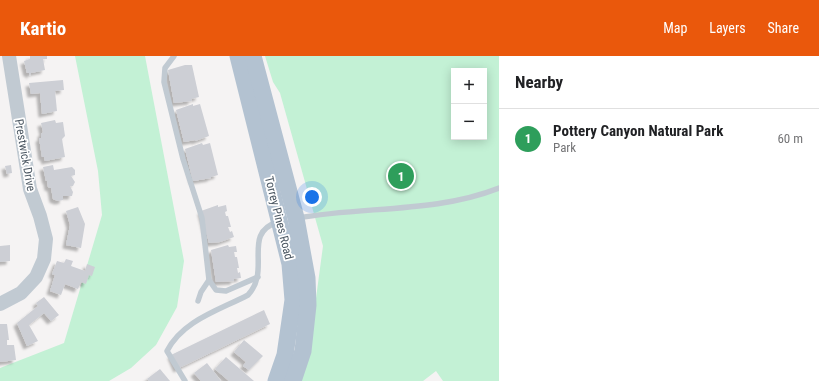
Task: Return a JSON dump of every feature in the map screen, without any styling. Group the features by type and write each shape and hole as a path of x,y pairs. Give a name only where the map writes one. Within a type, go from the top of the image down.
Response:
{"main road":[{"name":"Torrey Pines Road","path":"238,56 307,278 308,305 303,351 292,381"},
{"name":"Torrey Pines Road","path":"253,56 288,220 293,300 285,355 276,381"}],"street":[{"name":"Prestwick Drive","path":"0,304 21,293 36,277 44,259 46,239 40,216 30,189 9,56"}],"lane":[{"path":"174,56 165,68 164,82 183,159 202,218 209,280 216,290 226,291 258,277"},
{"path":"185,381 167,351 171,343 179,333 196,322 248,295 256,287 260,265 259,238 267,225 288,220 440,203 475,197 499,188"},
{"path":"198,301 201,292 209,280"}],"green space":[{"path":"75,56 145,56 184,261 177,307 156,345 131,368 109,381 0,381 0,368 64,343 102,215 98,171"},
{"path":"265,56 499,56 499,381 443,381 436,371 423,381 300,381 314,313 323,246 280,93 273,82"}],"building":[{"path":"30,56 47,56 47,59 43,59 45,70 31,73 30,76 29,73 27,73 24,61 30,59"},
{"path":"185,65 192,65 199,97 191,99 192,101 174,103 168,70"},
{"path":"63,80 64,90 55,91 57,111 42,114 40,93 31,94 29,83"},
{"path":"193,104 193,106 200,104 209,136 195,141 184,142 176,110"},
{"path":"55,120 56,123 63,122 65,136 62,139 65,157 45,161 44,157 42,157 39,138 41,138 41,134 43,132 41,123"},
{"path":"202,143 203,145 210,143 218,175 211,178 193,181 185,149"},
{"path":"11,165 12,173 7,174 5,166"},
{"path":"53,165 54,170 72,167 75,170 75,175 71,176 75,182 73,186 70,186 73,192 72,196 63,196 63,200 58,201 53,199 51,188 48,187 48,180 46,181 43,167"},
{"path":"218,205 218,207 226,205 227,211 225,212 226,216 228,216 231,227 228,227 230,232 232,231 234,237 220,242 209,243 201,211"},
{"path":"78,207 85,224 81,248 66,245 70,225 66,211"},
{"path":"10,245 10,261 0,262 0,246"},
{"path":"228,245 229,247 236,246 237,252 234,252 235,257 237,257 239,268 237,268 238,273 240,272 241,278 234,279 234,281 216,282 211,250"},
{"path":"66,259 73,261 71,266 85,271 87,264 95,267 92,276 89,275 86,284 81,282 78,289 65,284 61,295 50,291 55,275 52,274 57,261 64,263"},
{"path":"44,297 59,315 51,321 44,313 29,325 38,341 27,346 17,323 38,306 36,303"},
{"path":"264,310 270,324 177,369 171,355"},
{"path":"0,324 7,324 9,340 7,340 7,345 14,345 16,360 0,362"},
{"path":"244,340 263,356 249,370 243,366 246,362 234,352"},
{"path":"226,357 254,381 229,381 215,369"},
{"path":"207,363 221,381 201,381 194,373"},
{"path":"160,369 170,381 149,381 147,379"}],"place":[{"name":"Pottery Canyon Natural Park","path":"401,176"}]}
